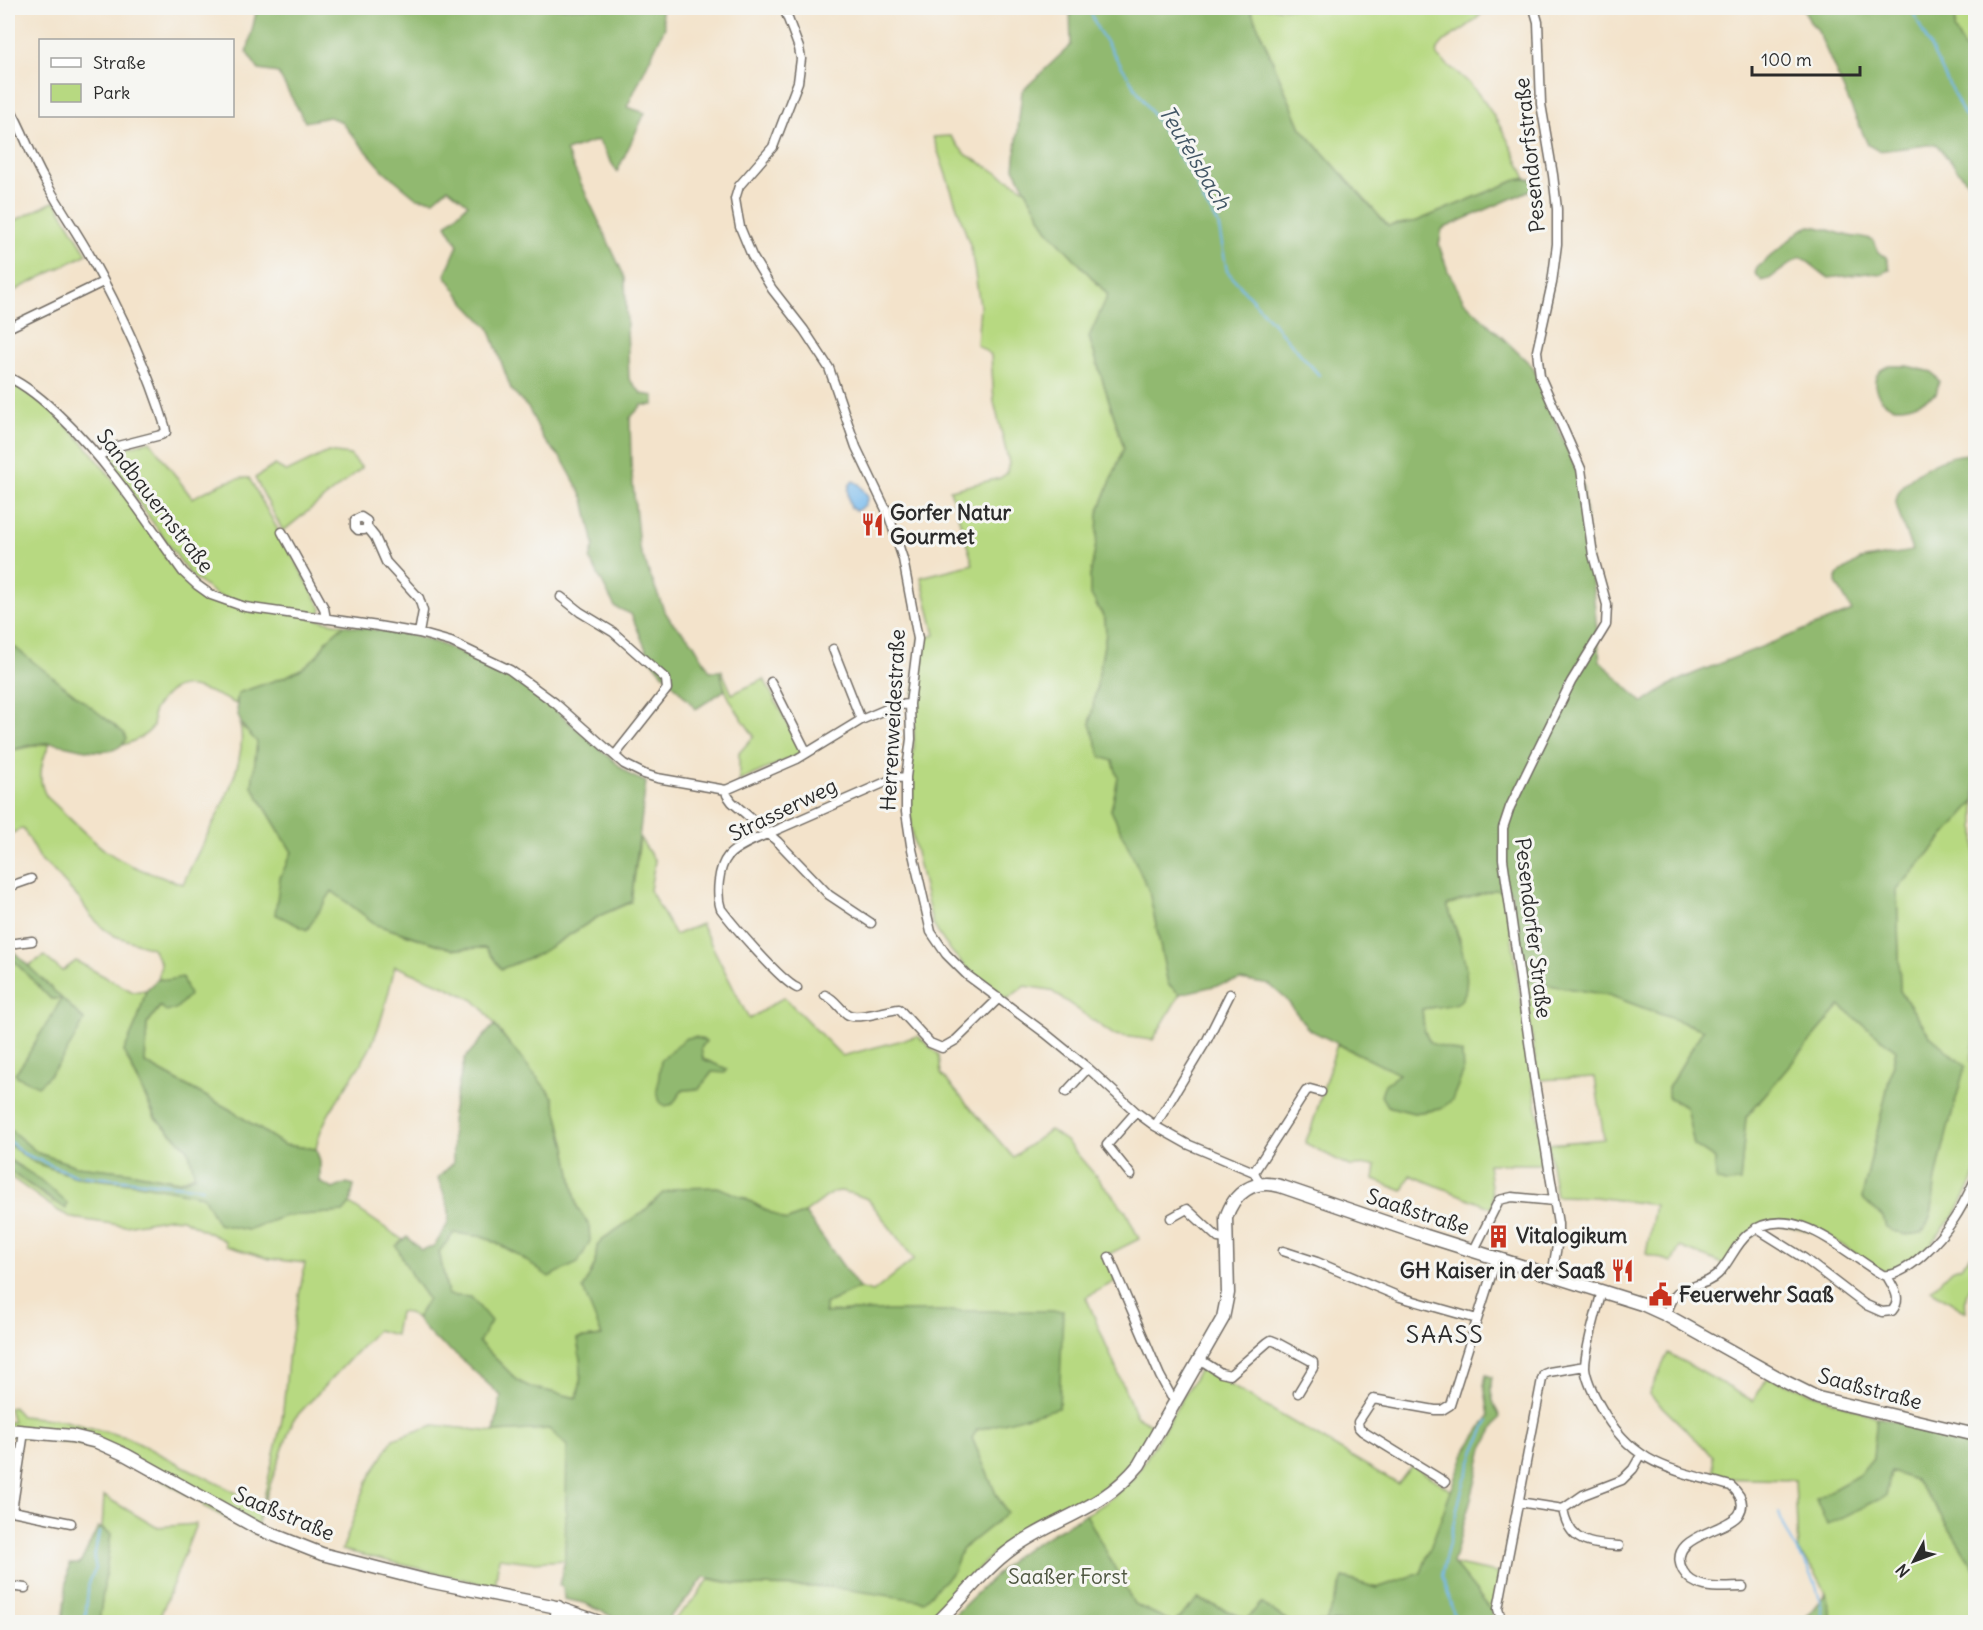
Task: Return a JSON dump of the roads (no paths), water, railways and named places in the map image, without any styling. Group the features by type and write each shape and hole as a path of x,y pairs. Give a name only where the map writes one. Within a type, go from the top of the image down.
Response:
{"street":[{"name":"Herrenweidestraße","path":"784,8 799,48 801,59 798,82 773,147 739,186 735,200 736,211 752,256 772,289 804,330 829,368 856,447 889,516 900,548 917,627 917,653 910,704 912,739 905,796 907,825 932,932 937,942 957,966 1088,1068 1136,1113 1187,1144 1254,1172"},
{"name":"Pesendorfstraße","path":"1534,8 1539,22 1540,104 1557,209 1557,244 1552,283 1537,351 1540,376 1581,469 1593,555 1606,605 1606,625 1594,643"},
{"path":"8,105 24,132 43,177 103,282 150,381 166,432 114,447 99,456"},
{"path":"8,328 103,282"},
{"name":"Sandbauernstraße","path":"8,377 32,391 53,409 99,456 183,572 211,595 245,607 419,633 452,642 510,670 555,703 634,770 726,790"},
{"path":"367,528 375,537 386,562 413,591 422,605 419,633"},
{"path":"282,532 324,608 326,619"},
{"path":"561,597 580,612 613,632 666,679 667,688 615,755"},
{"name":"Pesendorfer Straße","path":"1552,1275 1558,1240 1554,1201 1503,859 1503,828 1510,807 1547,730 1594,643"},
{"path":"833,649 861,720"},
{"path":"771,682 807,753"},
{"path":"871,922 829,895 769,834 732,802 726,790 807,753 861,720 896,705 910,704"},
{"name":"Strasserweg","path":"797,988 790,985 779,974 725,913 719,903 720,871 723,862 737,849 769,834 895,778 906,777"},
{"path":"8,887 31,879"},
{"path":"8,944 32,941"},
{"path":"1155,1126 1207,1040 1230,994"},
{"path":"825,995 850,1016 858,1017 899,1009 930,1043 942,1048 957,1040 999,998"},
{"path":"1066,1092 1088,1068"},
{"path":"938,1623 991,1567 1014,1548 1036,1534 1098,1503 1121,1485 1146,1456 1226,1310 1228,1293 1226,1218 1233,1202 1244,1190 1260,1184 1254,1172 1306,1091 1310,1089 1321,1092"},
{"path":"1131,1175 1107,1145 1136,1113"},
{"path":"1887,1276 1909,1266 1937,1240 1954,1220 1976,1178"},
{"name":"Saaßstraße","path":"1260,1184 1280,1185 1415,1233 1642,1304 1818,1398 1976,1435"},
{"path":"1474,1250 1499,1200 1512,1197 1554,1201"},
{"path":"1171,1218 1187,1209 1218,1238 1226,1239"},
{"path":"1666,1315 1676,1295 1713,1279 1728,1262 1742,1240 1756,1228 1781,1222 1815,1232 1837,1243 1887,1276 1897,1296 1892,1311 1882,1312 1864,1304 1805,1258 1756,1228"},
{"path":"1283,1251 1317,1262 1400,1297 1477,1319"},
{"path":"1109,1257 1166,1389 1177,1399"},
{"path":"1445,1482 1362,1431 1358,1425 1369,1403 1377,1399 1435,1410 1447,1408 1450,1405 1497,1257"},
{"path":"1602,1291 1585,1366 1596,1399 1623,1440 1641,1455 1674,1470 1731,1486 1736,1490 1742,1501 1740,1513 1731,1521 1706,1532 1688,1544 1680,1562 1686,1575 1698,1584 1706,1587 1743,1587"},
{"path":"1199,1359 1221,1373 1230,1375 1268,1342 1276,1342 1314,1362 1313,1368 1298,1393"},
{"path":"1502,1623 1498,1616 1498,1609 1544,1374 1585,1366"},
{"name":"Saaßstraße","path":"8,1430 72,1436 98,1442 126,1455 259,1529 312,1550 428,1581 558,1607 599,1623"},
{"path":"24,1432 12,1511 71,1523"},
{"path":"1519,1502 1563,1509 1583,1495 1622,1480 1633,1469 1641,1455"},
{"path":"1563,1509 1568,1528 1580,1539 1619,1546"},
{"path":"8,1586 25,1588"},
{"path":"556,1623 558,1607"}],"water":[{"path":"853,481 859,484 868,497 865,505 856,511 851,508 848,497 849,486"}],"waterway":[{"name":"Teufelsbach","path":"1089,8 1097,28 1196,182 1204,202 1218,223 1227,271 1319,375"},
{"path":"1911,8 1964,115 1976,129"},
{"path":"8,1140 24,1154 75,1175 203,1188"},
{"path":"1456,1622 1441,1576 1462,1489 1488,1421"},
{"path":"1779,1513 1788,1537 1813,1578 1824,1622"},
{"path":"85,1622 89,1580 96,1569 94,1558 99,1532"}],"place":[{"name":"Gorfer Natur Gourmet","path":"872,525"},
{"name":"Vitalogikum","path":"1498,1236"},
{"name":"GH Kaiser in der Saaß","path":"1623,1271"},
{"name":"Feuerwehr Saaß","path":"1661,1295"}],"district":[{"name":"SAASS","path":"1445,1335"}],"park label":[{"name":"Saaßer Forst","path":"1068,1577"}]}
